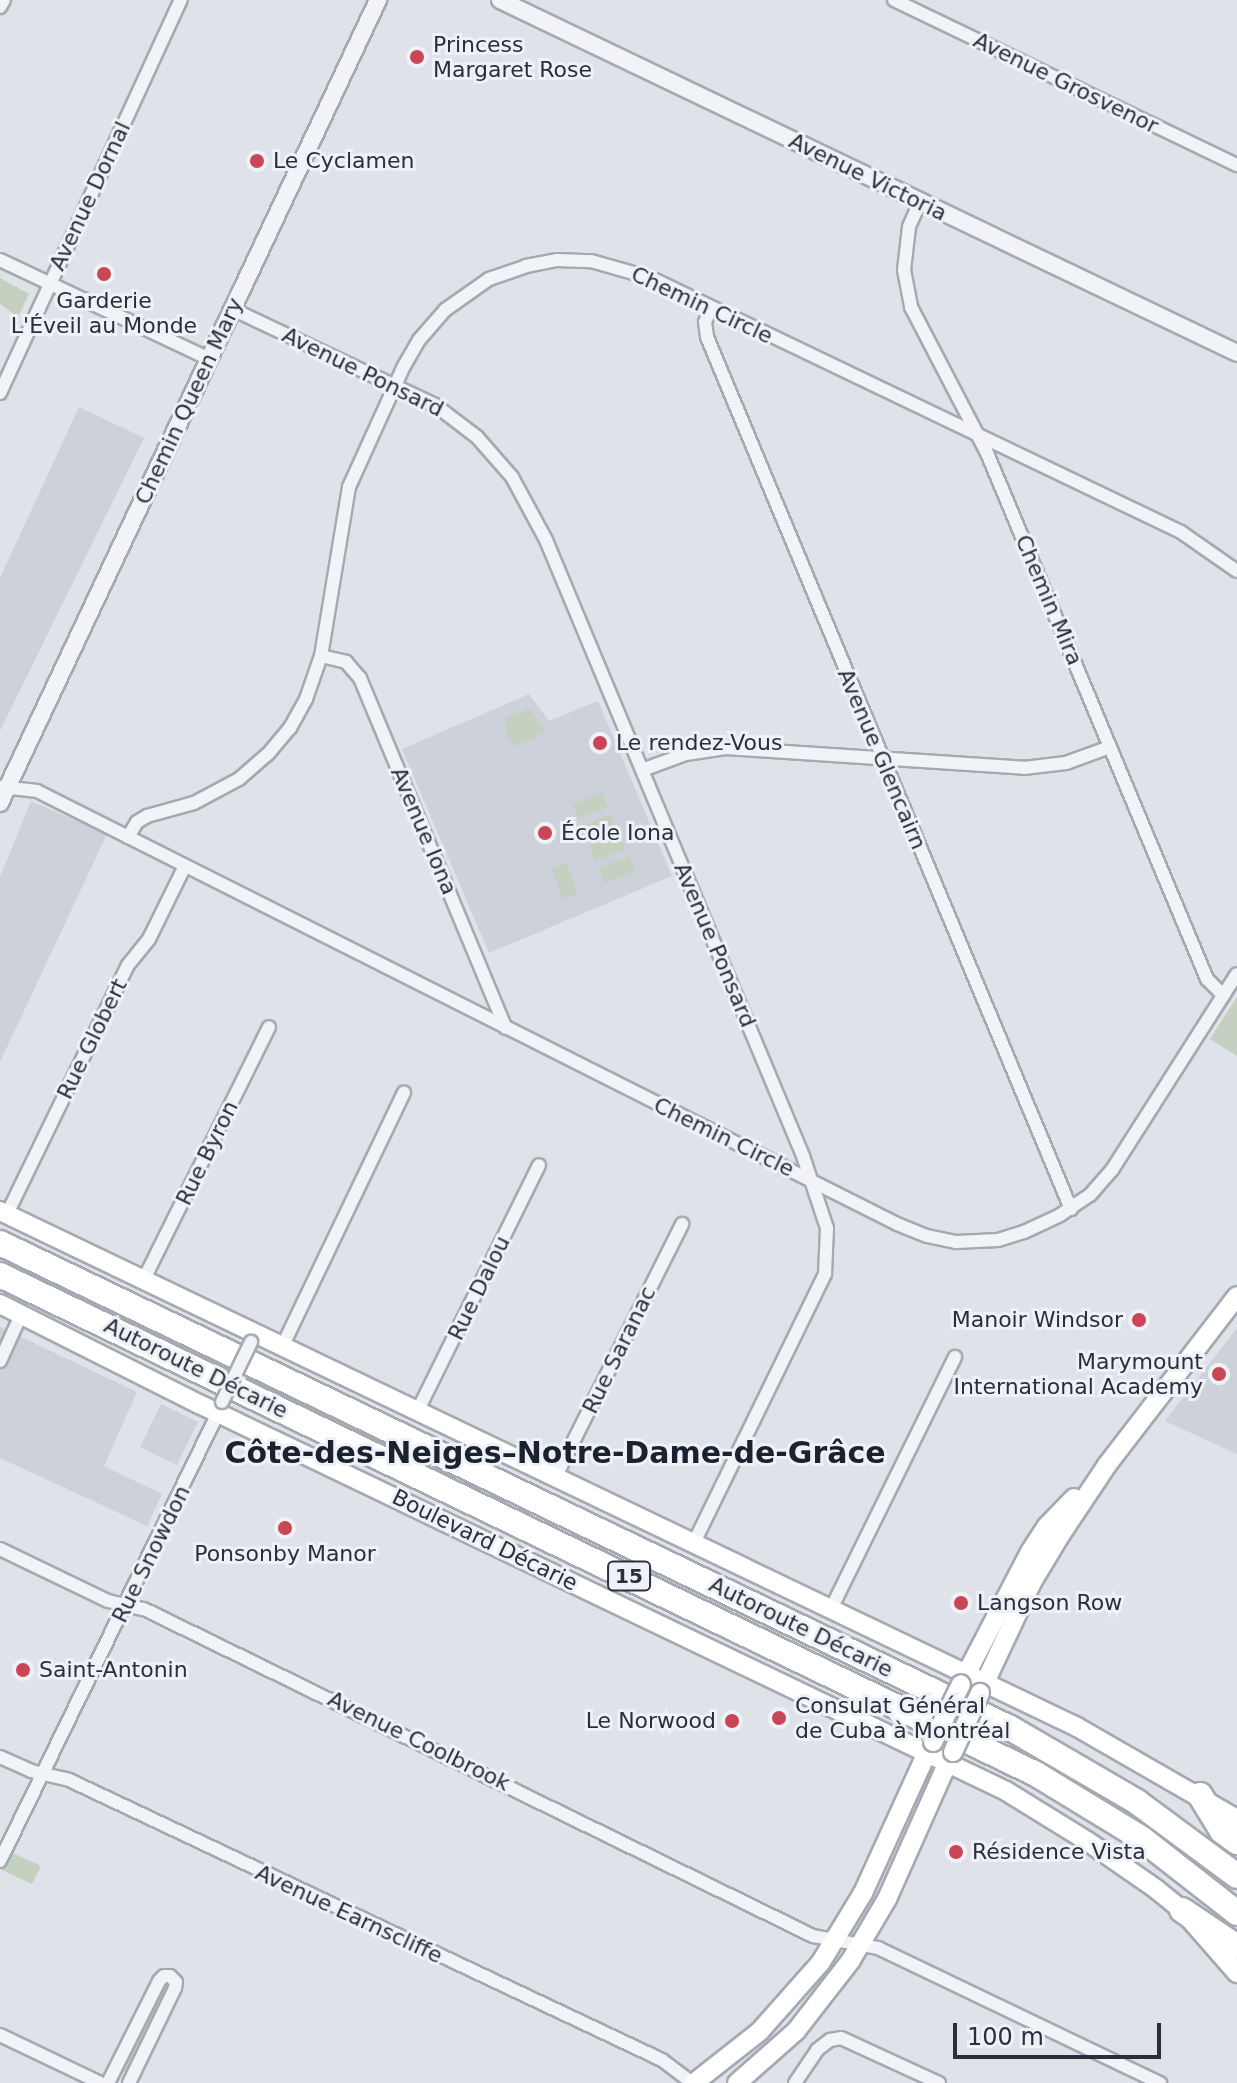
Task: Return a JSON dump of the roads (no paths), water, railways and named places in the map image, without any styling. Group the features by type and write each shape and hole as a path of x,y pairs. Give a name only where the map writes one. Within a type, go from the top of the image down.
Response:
{"highway":[{"name":"Autoroute Décarie","path":"0,1243 1010,1728 1161,1817 1237,1876"},
{"name":"Autoroute Décarie","path":"0,1275 1026,1769 1141,1838 1237,1913"},
{"path":"1200,1795 1222,1831 1237,1842"},
{"path":"1182,1910 1237,1947"}],"main road":[{"path":"3,1212 144,1279 253,1337 283,1345 831,1609 964,1679 1099,1738 1237,1819"},
{"path":"737,2083 796,2031 861,1944 887,1899 1037,1572 1107,1465 1237,1296"},
{"name":"Boulevard Décarie","path":"0,1304 951,1757 1063,1825 1182,1910 1237,1973"},
{"path":"694,2083 742,2047 777,2014 834,1942 870,1878 930,1747 1041,1534 1107,1465"}],"street":[{"path":"0,7 4,0"},
{"name":"Avenue Dornal","path":"0,393 181,0"},
{"name":"Chemin Queen Mary","path":"2,792 378,0"},
{"name":"Avenue Victoria","path":"500,0 1237,353"},
{"name":"Avenue Grosvenor","path":"894,0 1237,165"},
{"name":"Chemin Mira","path":"920,202 909,227 905,290 945,378 977,435 1207,979 1223,995"},
{"path":"0,260 209,359"},
{"name":"Chemin Circle","path":"128,837 141,819 213,795 260,762 296,719 321,656 349,487 396,385 419,340 445,310 479,285 526,266 567,260 611,265 640,273 1195,539 1237,571"},
{"name":"Avenue Glencairn","path":"711,308 705,322 707,337 1071,1209"},
{"name":"Avenue Ponsard","path":"232,309 396,385 458,420 497,456 520,488 537,518 811,1180 828,1235 823,1280 694,1543"},
{"name":"Avenue Iona","path":"321,656 346,662 360,678 506,1028"},
{"path":"642,770 686,754 726,748 1034,768 1066,763 1110,747"},
{"name":"Chemin Circle","path":"2,792 37,791 184,868 912,1231 956,1242 1012,1236 1071,1209 1090,1195 1112,1170 1237,974"},
{"name":"Rue Globert","path":"3,1212 128,965 149,939 184,868"},
{"name":"Rue Byron","path":"144,1279 269,1027"},
{"path":"283,1345 404,1092"},
{"name":"Rue Dalou","path":"418,1410 539,1165"},
{"name":"Rue Saranac","path":"556,1476 682,1224"},
{"path":"0,1361 21,1315"},
{"name":"Rue Snowdon","path":"0,1861 253,1337"},
{"path":"831,1609 955,1357"},
{"name":"Avenue Coolbrook","path":"0,1549 108,1601 144,1609 813,1936 878,1948 1160,2083"},
{"name":"Avenue Earnscliffe","path":"0,1757 43,1774 67,1779 662,2060 694,2083"},
{"path":"108,2083 159,1981 164,1976 170,1976 176,1982 175,1988 129,2083"},
{"path":"0,2035 100,2083"},
{"path":"795,2083 808,2060 830,2040 848,2039 939,2083"}],"place":[{"name":"Princess Margaret Rose","path":"417,57"},
{"name":"Le Cyclamen","path":"257,161"},
{"name":"Garderie L'Éveil au Monde","path":"104,274"},
{"name":"Le rendez-Vous","path":"600,743"},
{"name":"École Iona","path":"545,833"},
{"name":"Manoir Windsor","path":"1139,1320"},
{"name":"Marymount International Academy","path":"1219,1374"},
{"name":"Ponsonby Manor","path":"285,1528"},
{"name":"Langson Row","path":"961,1603"},
{"name":"Saint-Antonin","path":"23,1670"},
{"name":"Consulat Général de Cuba à Montréal","path":"779,1718"},
{"name":"Le Norwood","path":"732,1721"},
{"name":"Résidence Vista","path":"956,1852"}],"district":[{"name":"Côte-des-Neiges–Notre-Dame-de-Grâce","path":"555,1453"}]}
